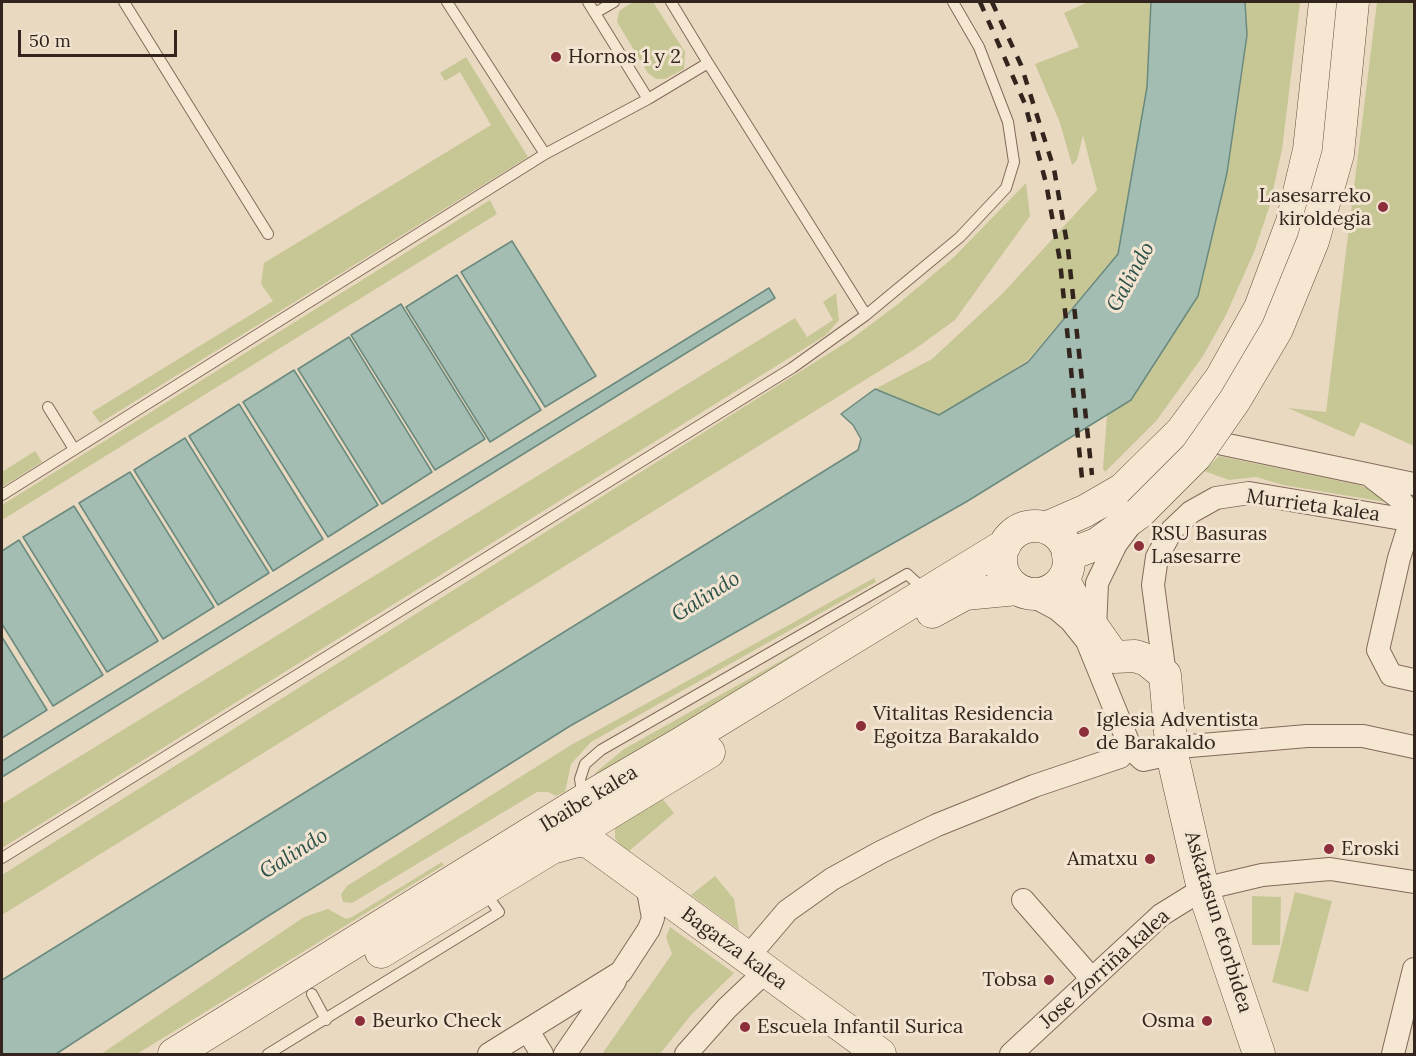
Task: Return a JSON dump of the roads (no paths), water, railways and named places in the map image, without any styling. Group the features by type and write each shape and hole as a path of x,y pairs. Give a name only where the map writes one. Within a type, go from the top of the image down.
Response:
{"main road":[{"path":"1005,545 1001,564 1003,573 1022,591 1047,592 1066,567 1097,544 1221,378 1260,308 1292,222 1309,150 1325,2"},
{"path":"1046,528 1085,511 1131,501 1196,456 1235,400 1277,329 1313,241 1338,154 1348,78 1353,2"},
{"path":"588,822 606,800 669,761 684,742 1005,545 1018,531 1036,526 1046,528 1061,538 1076,603 1114,657 1135,656 1157,666 1165,675"},
{"name":"Ibaibe kalea","path":"174,1054 588,822 947,603 965,594 983,590 1022,591"},
{"name":"Askatasun etorbidea","path":"1165,675 1181,750 1203,889 1259,1054"},
{"name":"Ibaibe kalea","path":"213,1054 319,1007 483,889 543,853 578,841 588,822"},
{"name":"Bagatza kalea","path":"588,822 647,885 880,1054"}],"street":[{"path":"1223,444 1414,484"},
{"path":"1368,475 1399,498 1413,519 1378,650 1391,675 1414,680"},
{"name":"Murrieta kalea","path":"1157,615 1153,585 1157,557 1172,530 1191,512 1216,498 1250,493 1413,519"},
{"path":"1095,629 1097,583 1116,544 1131,501"},
{"path":"1022,591 1057,609 1087,640 1131,749 1143,760 1181,750 1307,736 1363,736 1414,747"},
{"path":"1135,656 1150,646 1157,615"},
{"name":"Askatasun etorbidea","path":"1157,615 1165,675"},
{"path":"686,1054 727,1008 756,965 787,911 832,879 937,825 1023,790 1120,758"},
{"name":"Jose Zorriña kalea","path":"1011,1054 1161,915 1203,889 1262,875 1330,869 1414,882"},
{"path":"565,1054 649,929 653,918 647,885"},
{"path":"1023,900 1092,979"},
{"path":"1393,1054 1414,969"},
{"path":"489,1054 621,972"},
{"path":"528,1030 542,1054"}],"lane":[{"path":"124,2 268,234"},
{"path":"447,2 546,154"},
{"path":"588,2 648,99"},
{"path":"595,13 614,2"},
{"path":"671,2 866,315"},
{"path":"2,858 792,368 866,315 960,237 1006,189 1014,162 1008,122 979,47 952,2"},
{"path":"2,495 546,154 648,99 708,63"},
{"path":"48,407 74,449"},
{"path":"588,822 580,779 585,764 601,750 907,574 917,583"},
{"path":"268,1054 319,1007"}],"water":[{"name":"Galindo","path":"1151,2 1245,2 1247,35 1227,173 1198,296 1131,400 966,502 570,726 265,918 56,1054 2,1054 2,980 858,450 861,439 853,425 841,414 875,389 939,415 1028,362 1118,254 1147,87"},
{"path":"512,241 596,376 545,407 461,272"},
{"path":"457,275 541,410 490,442 406,307"},
{"path":"769,288 775,298 2,777 2,761"},
{"path":"401,304 485,439 435,470 351,335"},
{"path":"349,337 432,472 382,504 298,369"},
{"path":"294,370 378,505 328,537 243,402"},
{"path":"239,404 323,539 273,571 189,436"},
{"path":"185,438 269,573 218,605 134,470"},
{"path":"130,472 214,607 163,639 79,503"},
{"path":"74,506 158,641 107,672 23,537"},
{"path":"19,540 103,675 53,706 2,624 2,551"},
{"path":"2,637 47,710 2,738"}],"railway":[{"path":"980,2 1025,104 1046,183 1060,261 1082,478"},
{"path":"992,2 1021,65 1054,169 1068,249 1092,475"}],"place":[{"name":"Hornos 1 y 2","path":"556,57"},
{"name":"Lasesarreko kiroldegia","path":"1383,207"},
{"name":"RSU Basuras Lasesarre","path":"1139,546"},
{"name":"Vitalitas Residencia Egoitza Barakaldo","path":"861,726"},
{"name":"Iglesia Adventista de Barakaldo","path":"1084,732"},
{"name":"Eroski","path":"1329,849"},
{"name":"Amatxu","path":"1150,859"},
{"name":"Tobsa","path":"1049,980"},
{"name":"Beurko Check","path":"360,1021"},
{"name":"Osma","path":"1207,1021"},
{"name":"Escuela Infantil Surica","path":"745,1027"}]}
